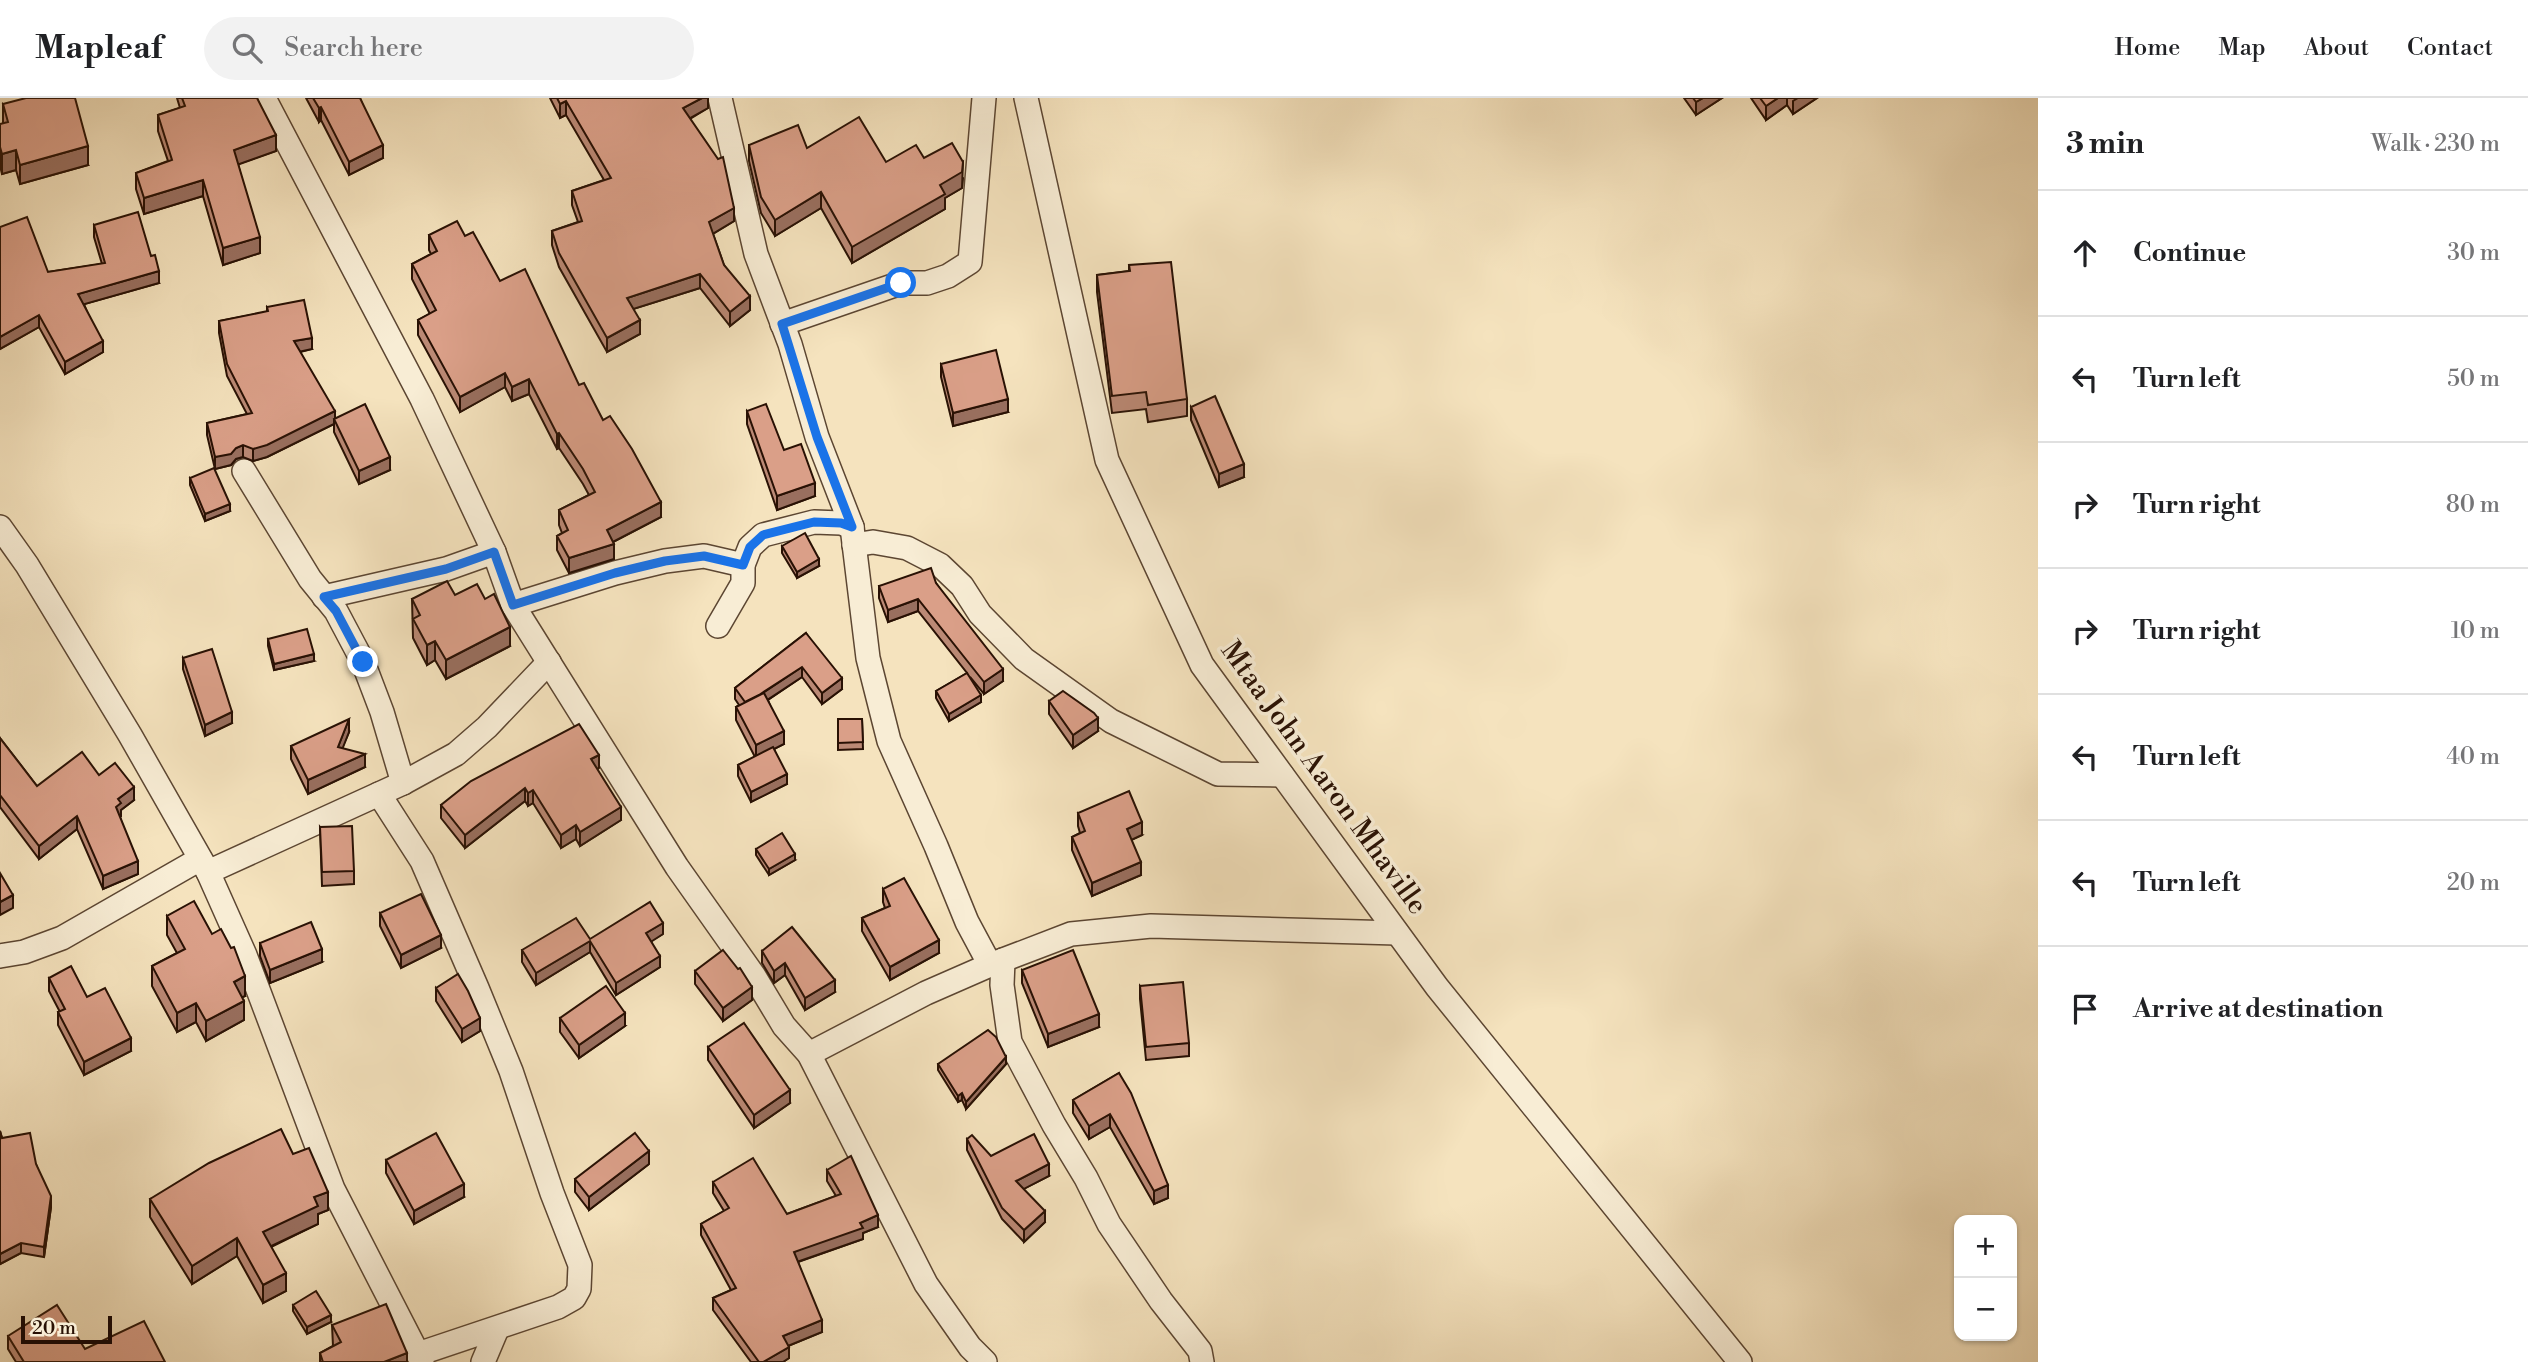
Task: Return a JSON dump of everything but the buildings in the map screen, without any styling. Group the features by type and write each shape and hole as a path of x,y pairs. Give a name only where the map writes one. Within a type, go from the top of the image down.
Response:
{"street":[{"path":"264,98 422,399 494,552 513,605 677,867 754,976 784,1026 809,1054 926,1284 970,1347 985,1362"},
{"path":"720,98 756,254 853,536 868,658 889,741 967,922 997,962 1010,1042 1109,1224 1161,1301 1200,1351 1202,1362"},
{"path":"782,324 901,283 927,283 948,276 970,262 984,98"},
{"name":"Mtaa John Aaron Mhaville","path":"1026,98 1107,460 1202,665 1445,998 1740,1362"},
{"path":"244,471 289,547 336,611 363,662 382,712 402,783"},
{"path":"718,626 743,583 743,565 750,547 763,535 814,522 841,523 853,536 907,548 940,565 962,586 980,614 1024,659 1111,721 1219,774 1282,775"},
{"path":"0,527 27,565 130,735 204,865 245,955 333,1189 420,1358 467,1337 558,1307 574,1298 579,1289 580,1265 552,1193 511,1072 477,988 422,861 379,794"},
{"path":"324,597 446,569 494,552"},
{"path":"513,605 615,573 665,561 704,556 743,565"},
{"path":"0,956 24,952 62,937 204,865 402,783 456,754 487,727 549,662"},
{"path":"809,1054 926,993 997,962 1072,934 1151,926 1397,933"},
{"path":"483,1362 497,1329"}],"route":[{"path":"363,662 336,611 324,597 446,569 494,552 513,605 615,573 665,561 704,556 743,565 750,547 763,535 814,522 841,523 852,527 817,437 782,324 901,283"}]}
